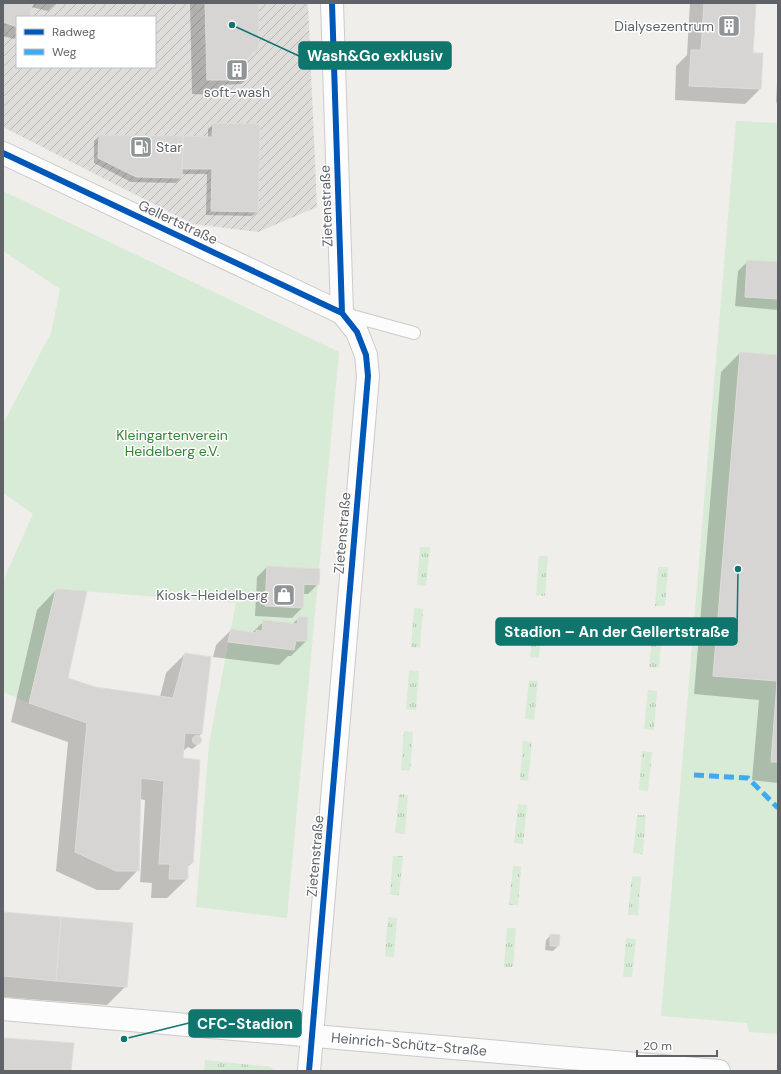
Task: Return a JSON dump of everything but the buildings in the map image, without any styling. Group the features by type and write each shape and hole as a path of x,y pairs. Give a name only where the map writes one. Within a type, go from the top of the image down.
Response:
{"street":[{"name":"Zietenstraße","path":"310,1071 368,376 366,355 357,332 342,313 332,3"},
{"name":"Gellertstraße","path":"3,153 342,313"},
{"name":"Heinrich-Schütz-Straße","path":"3,1009 719,1071"}],"lane":[{"path":"342,313 414,333"}],"shaded area":[{"path":"3,3 308,3 317,207 258,232 193,224 3,127"}],"green space":[{"path":"736,121 778,123 778,1034 749,1032 747,1023 661,1016"},
{"name":"Kleingartenverein Heidelberg e.V.","path":"3,191 339,352 287,918 196,907 209,744 236,603 56,589 29,703 3,692 3,581 33,514 3,493 3,424 51,333 60,289 3,251"},
{"path":"420,547 430,547 426,586 417,585"},
{"path":"539,556 548,557 545,596 536,595"},
{"path":"658,567 668,567 665,606 655,606"},
{"path":"414,608 423,609 420,648 411,647"},
{"path":"534,618 542,619 539,658 530,657"},
{"path":"653,628 662,629 659,668 649,667"},
{"path":"409,670 419,671 416,710 406,709"},
{"path":"529,680 538,681 534,720 525,719"},
{"path":"648,690 657,691 654,730 644,729"},
{"path":"404,731 413,732 410,771 401,770"},
{"path":"523,741 532,742 528,781 520,780"},
{"path":"642,751 652,752 648,791 639,790"},
{"path":"399,794 408,795 405,834 395,833"},
{"path":"518,804 527,805 523,844 514,843"},
{"path":"637,815 646,815 643,854 633,853"},
{"path":"393,856 403,856 399,895 390,895"},
{"path":"513,866 521,866 518,905 509,905"},
{"path":"632,876 641,877 638,915 628,915"},
{"path":"388,917 397,918 394,957 385,956"},
{"path":"507,928 516,928 513,967 504,967"},
{"path":"626,938 636,939 632,977 623,977"},
{"path":"205,1060 271,1067 275,1071 204,1071"}],"marked path":[{"path":"694,775 748,778 778,808"}],"cycle path":[{"path":"309,1071 368,376 366,355 357,332 342,313 332,3"},
{"path":"3,153 342,313"}],"place":[{"name":"Wash&Go exklusiv","path":"232,25"},
{"name":"Dialysezentrum","path":"729,26"},
{"name":"soft-wash","path":"237,70"},
{"name":"Star","path":"141,147"},
{"name":"Stadion – An der Gellertstraße","path":"738,569"},
{"name":"Kiosk-Heidelberg","path":"284,595"},
{"name":"CFC-Stadion","path":"124,1039"}]}
